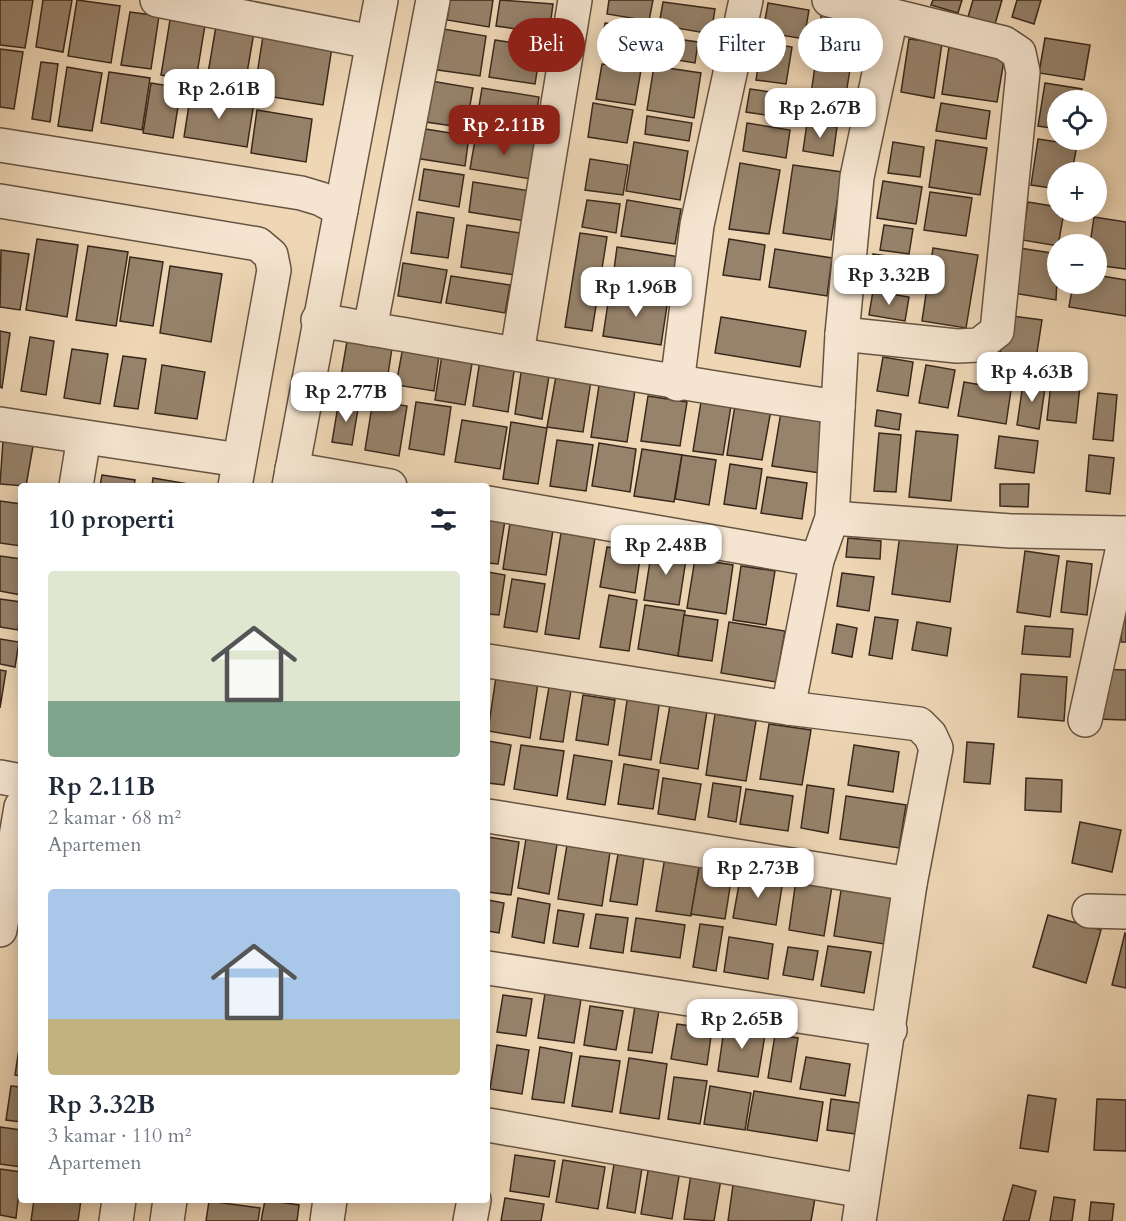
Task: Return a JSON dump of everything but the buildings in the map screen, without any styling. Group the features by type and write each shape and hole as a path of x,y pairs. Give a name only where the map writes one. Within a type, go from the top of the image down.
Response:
{"street":[{"path":"156,0 372,42"},
{"path":"353,483 291,478 318,320 381,0"},
{"path":"370,329 433,0"},
{"path":"517,353 575,0"},
{"path":"677,384 697,225 746,0"},
{"path":"829,0 1004,44 1020,53 1023,72 997,331 979,345 957,346 842,334"},
{"path":"788,708 817,560 832,518 842,334 857,177 891,17"},
{"path":"0,145 302,193 321,199 341,210"},
{"path":"0,201 258,244 271,255 273,270 237,473 84,436 0,423"},
{"path":"318,320 517,353 677,384 838,407"},
{"path":"76,483 84,436"},
{"path":"490,503 817,560"},
{"path":"832,518 1011,531 1126,533 1085,720"},
{"path":"490,661 788,708 919,724 930,735 936,748 910,884 890,1030 861,1206 490,1125"},
{"path":"0,777 18,780"},
{"path":"490,816 910,884"},
{"path":"0,930 18,825"},
{"path":"1089,911 1126,912"},
{"path":"490,968 890,1030"},
{"path":"116,1221 119,1203"},
{"path":"167,1221 170,1203"},
{"path":"327,1221 330,1203"},
{"path":"470,1221 473,1203"}]}
